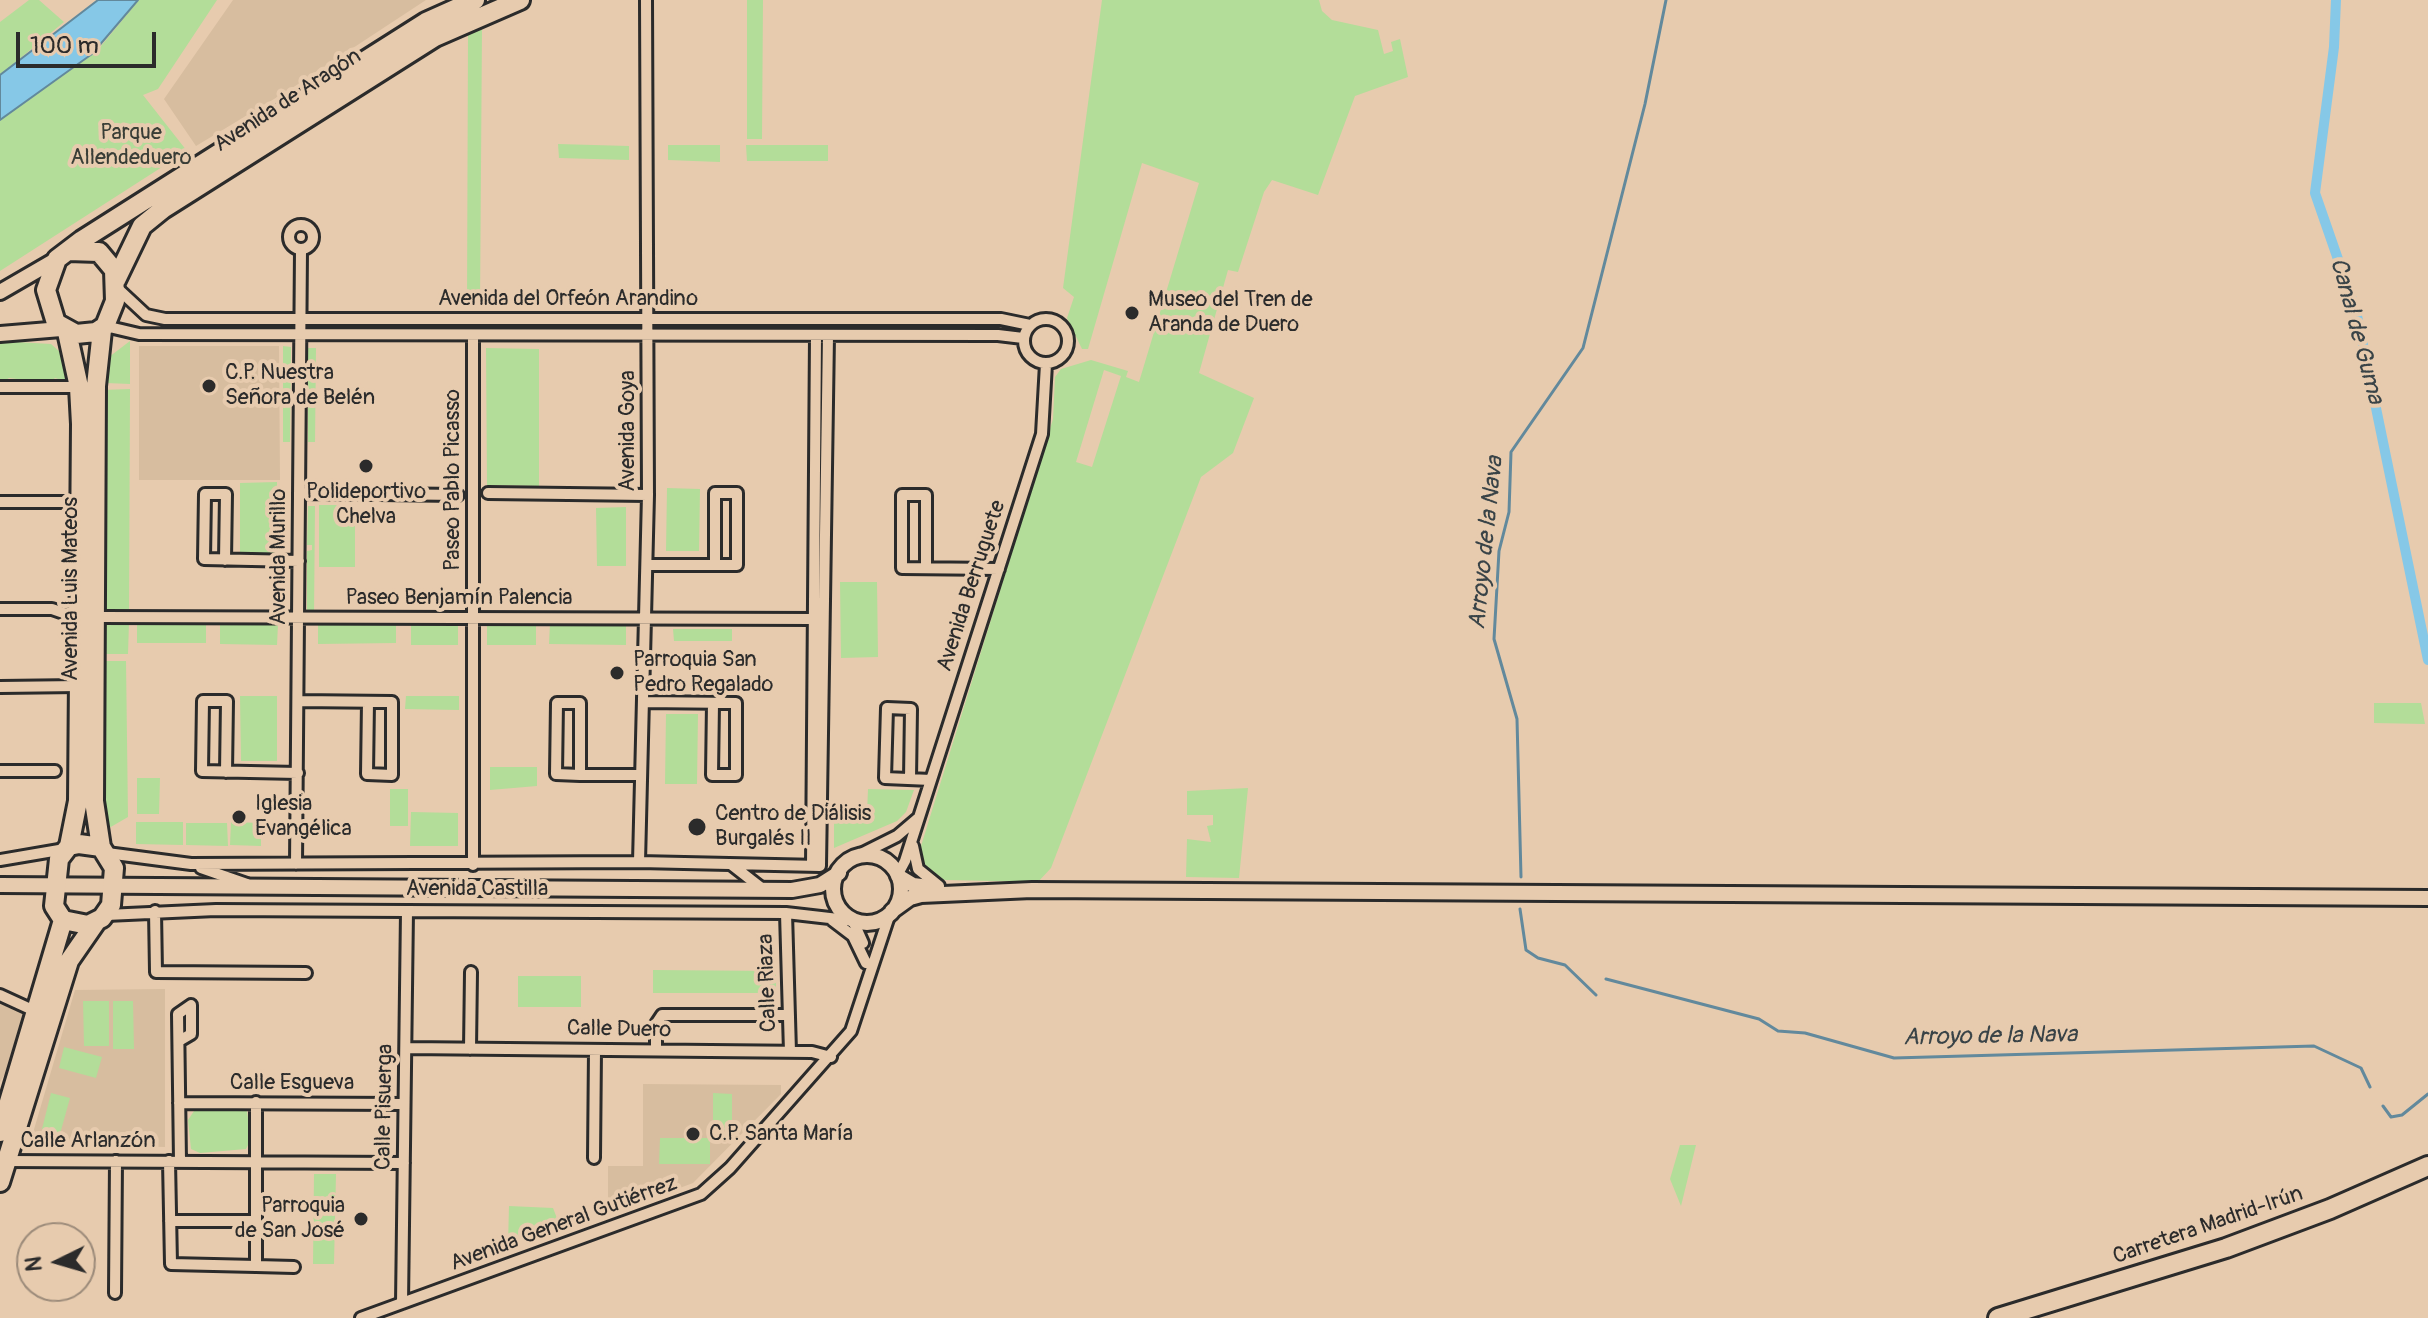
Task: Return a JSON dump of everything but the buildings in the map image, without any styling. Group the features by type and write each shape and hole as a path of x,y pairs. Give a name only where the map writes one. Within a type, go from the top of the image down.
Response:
{"highway":[{"name":"Avenida de Aragón","path":"63,255 399,39 475,0"},
{"name":"Avenida de Aragón","path":"117,284 142,226 163,209 435,37 520,0"},
{"path":"99,252 110,262 117,284 104,328 89,334 66,335 47,301 47,280 63,255 99,252"},
{"name":"Avenida Luis Mateos","path":"104,328 96,386 94,770 104,850 114,868 114,887"},
{"name":"Avenida Luis Mateos","path":"54,885 55,868 67,848 78,801 79,387 66,335"},
{"path":"67,848 79,844 104,850"},
{"path":"54,885 54,906 63,920 80,926 101,918"},
{"path":"0,1182 2,1161 69,961 101,918 114,887"},
{"path":"0,1132 63,920"},
{"name":"Carretera Madrid-Irún","path":"1998,1318 2263,1235 2428,1166"}],"street":[{"name":"Avenida Goya","path":"639,862 648,495 646,0"},
{"name":"Avenida Murillo","path":"296,864 301,250"},
{"path":"0,292 63,255"},
{"name":"Avenida del Orfeón Arandino","path":"117,284 134,306 156,317 1001,319 1030,325"},
{"path":"1048,319 1065,330 1069,341 1065,353 1057,361 1046,364 1029,356 1023,338 1030,325 1048,319"},
{"name":"Avenida del Orfeón Arandino","path":"104,328 138,334 649,337 998,335 1023,338"},
{"path":"0,334 30,332 66,335"},
{"name":"Paseo Pablo Picasso","path":"473,335 473,865"},
{"path":"818,614 822,336"},
{"name":"Avenida Berruguete","path":"898,875 1042,434 1046,364"},
{"path":"0,387 71,387"},
{"path":"299,493 458,495"},
{"path":"488,493 648,495"},
{"path":"647,565 715,565 737,565 737,493 715,493 715,565"},
{"path":"225,560 226,494 205,494 204,559 225,560 299,561"},
{"path":"926,568 926,495 902,495 902,568 999,569"},
{"path":"0,502 80,502"},
{"path":"0,609 52,609 72,616"},
{"name":"Avenida Castilla","path":"104,850 191,864 639,862 816,866 818,614"},
{"name":"Paseo Benjamín Palencia","path":"102,617 645,618 818,614"},
{"path":"0,687 79,686"},
{"path":"226,772 227,701 203,701 202,771 226,772 298,773"},
{"path":"298,701 392,702 392,775 367,774 368,702"},
{"path":"643,702 736,703 736,775 712,775 713,703"},
{"path":"580,775 580,703 557,703 556,774 580,775 641,775"},
{"path":"910,779 911,709 887,708 885,778 931,780"},
{"path":"0,771 55,771"},
{"path":"918,817 897,836 848,861 839,873 835,891 841,917 867,925 910,898 953,890"},
{"path":"913,836 912,851 918,869 934,884 953,890"},
{"path":"0,860 67,848"},
{"path":"859,855 883,858 898,875 913,885 953,890 2428,898"},
{"name":"Avenida Castilla","path":"191,864 256,887"},
{"path":"732,865 764,890"},
{"name":"Avenida Castilla","path":"0,885 792,890 820,885 839,873"},
{"path":"891,912 898,896 898,875"},
{"name":"Avenida Castilla","path":"792,890 818,896 841,917"},
{"path":"155,911 156,972 306,973"},
{"name":"Avenida Castilla","path":"101,918 155,911 786,913 841,917"},
{"name":"Calle Pisuerga","path":"402,1303 407,911"},
{"name":"Avenida General Gutiérrez","path":"361,1318 701,1194 719,1179 851,1031 891,912"},
{"name":"Calle Riaza","path":"786,913 790,1052"},
{"name":"Avenida General Gutiérrez","path":"841,917 866,963"},
{"name":"Avenida General Gutiérrez","path":"841,917 866,963 868,980"},
{"path":"470,1049 471,972"},
{"path":"0,995 37,1012"},
{"path":"656,1050 656,1024 662,1015 789,1015"},
{"path":"179,1041 179,1103 170,1221 171,1264 294,1267"},
{"name":"Calle Duero","path":"406,1048 790,1052 831,1057"},
{"path":"594,1158 595,1050"},
{"path":"0,1111 12,1094"},
{"path":"256,1102 256,1266"},
{"name":"Calle Esgueva","path":"179,1103 404,1104"},
{"name":"Calle Arlanzón","path":"2,1161 404,1163"},
{"path":"115,1293 116,1161"},
{"path":"170,1221 256,1221"}],"shaded area":[{"path":"233,0 426,0 289,90 196,146 164,99"},
{"name":"C.P. Nuestra Señora de Belén","path":"139,346 279,346 280,480 139,480"},
{"path":"165,989 165,1147 30,1143 75,990"},
{"path":"0,1002 23,1012 6,1072 0,1082"},
{"name":"C.P. Santa María","path":"643,1084 781,1085 781,1094 693,1183 608,1215 608,1166 643,1166"}],"green space":[{"path":"29,0 39,0 64,22 0,75 0,22"},
{"name":"Parque Allendeduero","path":"139,0 217,0 158,89 143,95 187,151 0,271 0,120 96,52"},
{"path":"747,0 763,0 762,139 747,139"},
{"path":"1102,0 1319,0 1322,11 1332,20 1378,30 1384,54 1393,51 1391,42 1400,39 1408,77 1355,96 1318,195 1272,180 1264,192 1238,272 1228,270 1199,373 1254,398 1233,453 1201,477 1051,868 1038,882 945,880 924,867 921,846 1053,419 1055,377 1061,369 1091,360 1128,371 1126,377 1139,382 1199,183 1142,163 1088,349 1082,349 1067,318 1074,297 1063,288","holes":["1104,370 1121,376 1092,467 1076,462"]},
{"path":"482,27 480,306 467,306 468,35"},
{"path":"558,144 629,146 629,160 559,158"},
{"path":"668,145 720,145 720,162 668,160"},
{"path":"746,145 828,145 828,161 747,161"},
{"path":"0,341 51,344 60,352 70,383 55,378 50,383 32,385 26,381 20,385 17,379 9,378 0,384"},
{"path":"130,341 130,384 106,383 109,357"},
{"path":"283,346 291,347 290,442 283,442"},
{"path":"308,348 316,348 315,442 308,442"},
{"path":"486,348 539,349 539,486 487,485"},
{"path":"130,389 129,613 101,613 102,390"},
{"path":"277,482 278,555 240,555 240,483"},
{"path":"667,488 700,489 699,551 666,551"},
{"path":"319,505 355,505 355,567 319,567"},
{"path":"308,506 315,506 314,616 307,616 307,551 312,550 312,545 307,545"},
{"path":"626,507 626,566 597,566 596,508"},
{"path":"840,582 877,582 878,657 841,658"},
{"path":"102,622 129,622 128,654 102,654"},
{"path":"137,622 206,622 206,643 137,643"},
{"path":"220,623 278,624 277,645 220,644"},
{"path":"550,623 626,624 626,645 549,644"},
{"path":"318,624 396,624 396,643 318,644"},
{"path":"411,624 458,624 458,645 411,645"},
{"path":"536,624 536,645 487,645 487,625"},
{"path":"673,629 732,629 732,641 674,641"},
{"path":"102,661 126,661 128,817 109,828 101,804"},
{"path":"240,696 277,696 277,761 241,761"},
{"path":"406,696 459,696 459,710 405,709"},
{"path":"2374,703 2421,703 2425,724 2374,723"},
{"path":"666,714 698,714 697,784 665,784"},
{"path":"490,767 537,767 537,786 490,790"},
{"path":"137,778 160,778 159,814 137,814"},
{"path":"1248,788 1239,878 1186,877 1187,839 1211,842 1207,826 1213,825 1213,815 1187,815 1187,791"},
{"path":"390,789 408,789 408,826 390,826"},
{"path":"868,789 914,790 906,812 897,821 834,848 834,814 867,814"},
{"path":"411,812 458,813 458,846 410,846"},
{"path":"136,822 183,822 183,845 136,844"},
{"path":"231,822 261,823 261,846 230,845"},
{"path":"186,823 227,823 228,846 186,845"},
{"path":"653,970 776,971 776,993 653,993"},
{"path":"518,976 581,976 581,1007 518,1007"},
{"path":"83,1001 109,1001 109,1046 84,1046"},
{"path":"113,1001 133,1001 134,1049 113,1049"},
{"path":"64,1047 102,1057 96,1078 59,1068"},
{"path":"51,1093 70,1098 60,1134 42,1129"},
{"path":"713,1093 732,1094 732,1130 713,1130"},
{"path":"196,1108 240,1108 247,1111 251,1139 246,1149 200,1153 191,1149 188,1120"},
{"path":"660,1138 710,1138 710,1164 659,1164"},
{"path":"1680,1145 1696,1145 1681,1206 1670,1179"},
{"path":"314,1174 336,1174 334,1264 313,1264"},
{"path":"509,1206 553,1208 560,1226 508,1244"}],"water":[{"path":"98,0 138,0 92,54 0,120 0,75"}],"waterway":[{"name":"Arroyo de la Nava","path":"1521,877 1517,719 1494,639 1499,551 1509,512 1511,452 1583,348 1645,104 1666,0"},
{"name":"Canal de Guma","path":"2336,0 2334,47 2315,193 2356,311 2428,660"},
{"name":"Arroyo de la Nava","path":"1520,909 1526,950 1538,958 1565,965 1596,995"},
{"name":"Arroyo de la Nava","path":"1606,979 1759,1019 1778,1031 1805,1033 1894,1058 2314,1046 2361,1068 2370,1087"},
{"name":"Arroyo de la Nava","path":"2383,1106 2391,1117 2402,1115 2428,1094"}],"place":[{"name":"Museo del Tren de Aranda de Duero","path":"1132,313"},
{"name":"C.P. Nuestra Señora de Belén","path":"209,386"},
{"name":"Polideportivo Chelva","path":"366,466"},
{"name":"Parroquia San Pedro Regalado","path":"617,673"},
{"name":"Iglesia Evangélica","path":"239,817"},
{"name":"Centro de Diálisis Burgalés II","path":"697,827"},
{"name":"C.P. Santa María","path":"693,1134"},
{"name":"Parroquia de San José","path":"361,1219"}]}
